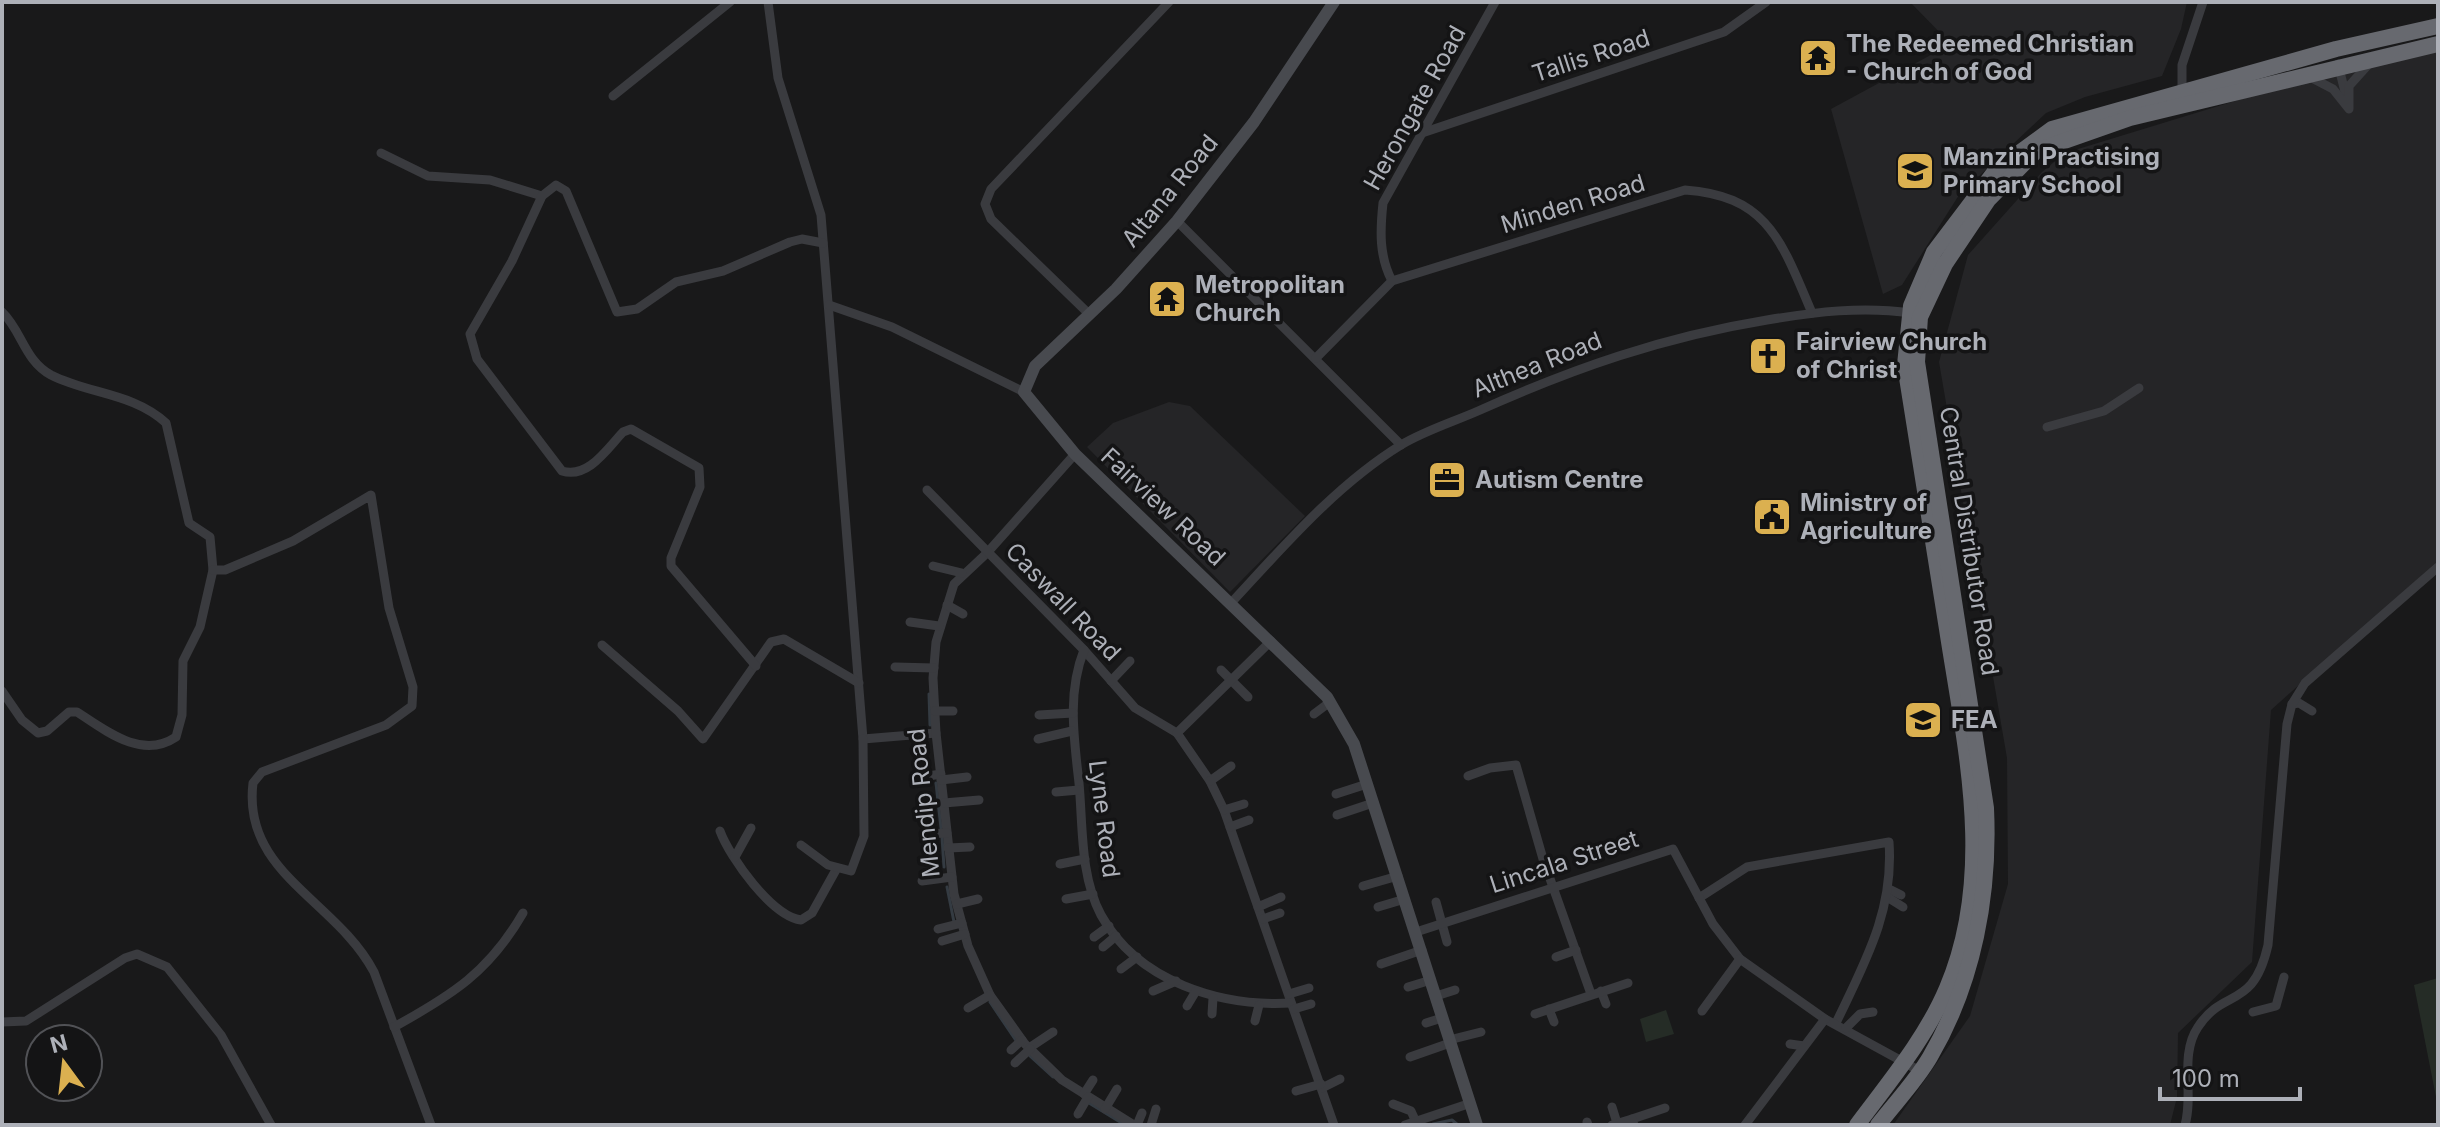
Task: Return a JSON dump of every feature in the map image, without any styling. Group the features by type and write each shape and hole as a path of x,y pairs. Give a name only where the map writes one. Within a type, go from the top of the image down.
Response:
{"highway":[{"name":"Central Distributor Road","path":"1857,1125 1935,1013 1954,966 1968,906 1975,841 1967,762 1905,365 1915,313 1964,233 2003,181 2036,151 2077,134 2336,49 2438,26"},
{"name":"Central Distributor Road","path":"2183,99 2306,76 2438,44"},
{"name":"Central Distributor Road","path":"1878,1125 1920,1071 1946,1028 1969,968 1982,907 1987,843 1984,796 1917,362 1915,313"}],"main road":[{"name":"Altana Road","path":"1024,392 1035,366 1177,221 1254,122 1334,2"},
{"name":"Fairview Road","path":"1024,392 1075,454 1232,602 1330,702 1354,744 1477,1125"}],"street":[{"path":"613,96 730,2"},
{"path":"768,2 778,78 817,196 829,305 863,739 864,836 851,871 837,868 801,845"},
{"path":"1089,314 991,219 985,204 991,189 1169,2"},
{"name":"Herongate Road","path":"1392,281 1379,235 1383,203 1495,2"},
{"name":"Tallis Road","path":"1422,133 1724,32 1766,2"},
{"path":"2183,99 2182,65 2203,2"},
{"path":"2349,109 2349,86 2359,71 2368,65 2420,48"},
{"path":"2336,49 2349,109"},
{"path":"2306,76 2324,82 2349,109"},
{"path":"381,153 428,176 490,180 542,196"},
{"path":"756,666 671,566 671,558 700,487 699,468 631,429 623,432 587,469 576,473 562,471 477,359 470,334 512,261 542,196 556,185 566,191 617,312 637,309 676,282 723,271 790,242 802,239 823,243"},
{"name":"Minden Road","path":"1316,358 1392,281 1685,190 1712,192 1748,205 1768,224 1794,269 1812,313"},
{"path":"1177,221 1401,445"},
{"name":"Fairview Road","path":"829,305 892,327 1024,392"},
{"name":"Althea Road","path":"1232,602 1290,539 1351,483 1401,445 1504,399 1637,347 1696,332 1812,313 1876,308 1915,313"},
{"path":"2,312 34,362 51,374 110,392 166,423 189,523 210,537 213,570 200,627 183,661 182,715 176,737 165,745 150,747 122,740 77,712 69,712 47,731 38,733 22,720 2,691"},
{"path":"2047,427 2104,411 2139,388"},
{"name":"Mendip Road","path":"1075,454 987,553 962,573 954,584 939,626 934,668 936,733 957,904 965,934 990,995 1027,1046 1062,1080 1105,1109 1136,1125"},
{"name":"Caswall Road","path":"927,490 1084,650 1135,708 1177,733"},
{"path":"213,570 225,570 293,541 371,495 389,608 413,687 412,706 404,715 386,725 274,765 253,783 253,827 268,856 362,949 431,1125"},
{"path":"933,566 962,573"},
{"path":"2185,1125 2191,1106 2188,1059 2196,1029 2209,1014 2241,996 2255,983 2268,945 2287,724 2292,704 2305,683 2438,567"},
{"path":"947,605 963,614"},
{"path":"910,622 939,626"},
{"path":"602,645 678,711 703,739 771,642 784,639 859,683"},
{"path":"1271,641 1177,733 1210,781 1224,810 1334,1125"},
{"name":"Lyne Road","path":"1084,650 1075,673 1072,731 1085,859 1093,894 1109,926 1137,957 1196,991 1213,998 1259,1005 1291,1002"},
{"path":"1111,681 1130,661"},
{"path":"895,667 934,668"},
{"path":"1221,670 1248,697"},
{"path":"1191,699 1204,705"},
{"path":"1314,714 1330,702"},
{"path":"2292,704 2299,703 2312,711"},
{"path":"935,711 953,711"},
{"path":"1039,715 1073,713"},
{"path":"1038,739 1072,731"},
{"path":"863,739 936,733"},
{"path":"1468,776 1490,768 1516,765 1553,888 1580,964 1606,1004"},
{"path":"1210,781 1231,766"},
{"path":"922,777 967,777"},
{"path":"1336,794 1367,784"},
{"path":"1056,792 1079,790"},
{"path":"944,803 979,800"},
{"path":"1337,815 1373,803"},
{"path":"1224,810 1244,804"},
{"path":"1230,827 1249,820"},
{"path":"735,857 751,828"},
{"path":"720,831 735,857 776,908 789,918 801,920 812,913 837,868"},
{"path":"926,834 947,833"},
{"path":"1699,898 1747,867 1889,842 1888,893 1874,939 1836,1023"},
{"path":"948,848 970,847"},
{"name":"Lincala Street","path":"1416,932 1673,849 1684,864 1699,898 1740,959 1825,1019 1920,1071"},
{"path":"1060,864 1085,859"},
{"path":"1363,886 1398,876"},
{"path":"922,881 952,877"},
{"path":"1888,893 1901,895"},
{"path":"1888,893 1903,907"},
{"path":"1066,899 1093,894"},
{"path":"1258,907 1281,897"},
{"path":"957,904 978,899"},
{"path":"1378,907 1405,899"},
{"path":"1436,902 1447,942"},
{"path":"394,1027 456,993 499,951 523,913"},
{"path":"1263,919 1280,913"},
{"path":"1552,923 1566,919"},
{"path":"938,929 962,923"},
{"path":"1094,937 1109,926"},
{"path":"942,941 965,934"},
{"path":"1103,947 1116,936"},
{"path":"1381,964 1422,950"},
{"path":"1556,957 1576,950"},
{"path":"2,1022 26,1021 125,958 137,954 151,957 167,967 221,1035 271,1125"},
{"path":"1121,969 1137,957"},
{"path":"1702,1011 1740,959"},
{"path":"1568,967 1580,964"},
{"path":"2253,1012 2276,1006 2284,977"},
{"path":"1408,987 1431,980"},
{"path":"1153,991 1176,981"},
{"path":"1535,1014 1628,983"},
{"path":"1291,1002 1309,988"},
{"path":"1436,996 1455,990"},
{"path":"1187,1006 1196,991"},
{"path":"968,1008 990,995"},
{"path":"1212,1014 1213,998"},
{"path":"1578,998 1582,1009"},
{"path":"1291,1002 1311,1004"},
{"path":"1255,1021 1259,1005"},
{"path":"1549,1009 1554,1022"},
{"path":"1846,1028 1860,1014 1873,1012"},
{"path":"1426,1023 1442,1018"},
{"path":"1745,1125 1825,1019"},
{"path":"1011,1050 1027,1046 1053,1032"},
{"path":"1410,1057 1481,1032"},
{"path":"1790,1044 1804,1046"},
{"path":"1015,1063 1027,1046"},
{"path":"1296,1091 1340,1079"},
{"path":"1078,1114 1093,1080"},
{"path":"1105,1109 1117,1089"},
{"path":"1393,1104 1411,1111 1419,1122 1468,1104"},
{"path":"1612,1107 1615,1124 1633,1122 1665,1108"},
{"path":"1151,1125 1156,1109"},
{"path":"1136,1125 1142,1113"}],"shaded area":[{"name":"Manzini Practising Primary School","path":"1910,2 2187,2 2181,29 2162,76 2085,97 2046,113 1959,195 1902,285 1883,294 1831,109 1951,44"},
{"path":"2438,39 2438,561 2271,710 2252,962 2178,1033 2177,1097 2170,1125 1893,1125 1970,1016 2008,884 2007,758 1939,362 1968,255 2042,172 2065,153"},
{"path":"1169,402 1190,406 1305,516 1230,592 1087,447 1113,423"},
{"path":"2438,978 2438,1096 2436,1097 2414,985"},
{"path":"1666,1010 1674,1034 1646,1042 1640,1019"}],"waterway":[{"path":"929,694 930,725"},
{"path":"936,783 941,828"},
{"path":"942,837 944,867"},
{"path":"947,887 954,922"},
{"path":"990,1002 1017,1042"},
{"path":"1030,1056 1053,1077"},
{"path":"1089,1103 1125,1125"},
{"path":"1433,1124 1452,1120 1458,1125"}],"place":[{"name":"The Redeemed Christian - Church of God","path":"1818,58"},
{"name":"Manzini Practising Primary School","path":"1915,171"},
{"name":"Metropolitan Church","path":"1167,299"},
{"name":"Fairview Church of Christ","path":"1768,356"},
{"name":"Autism Centre","path":"1447,480"},
{"name":"Ministry of Agriculture","path":"1772,517"},
{"name":"FEA","path":"1923,720"}]}
